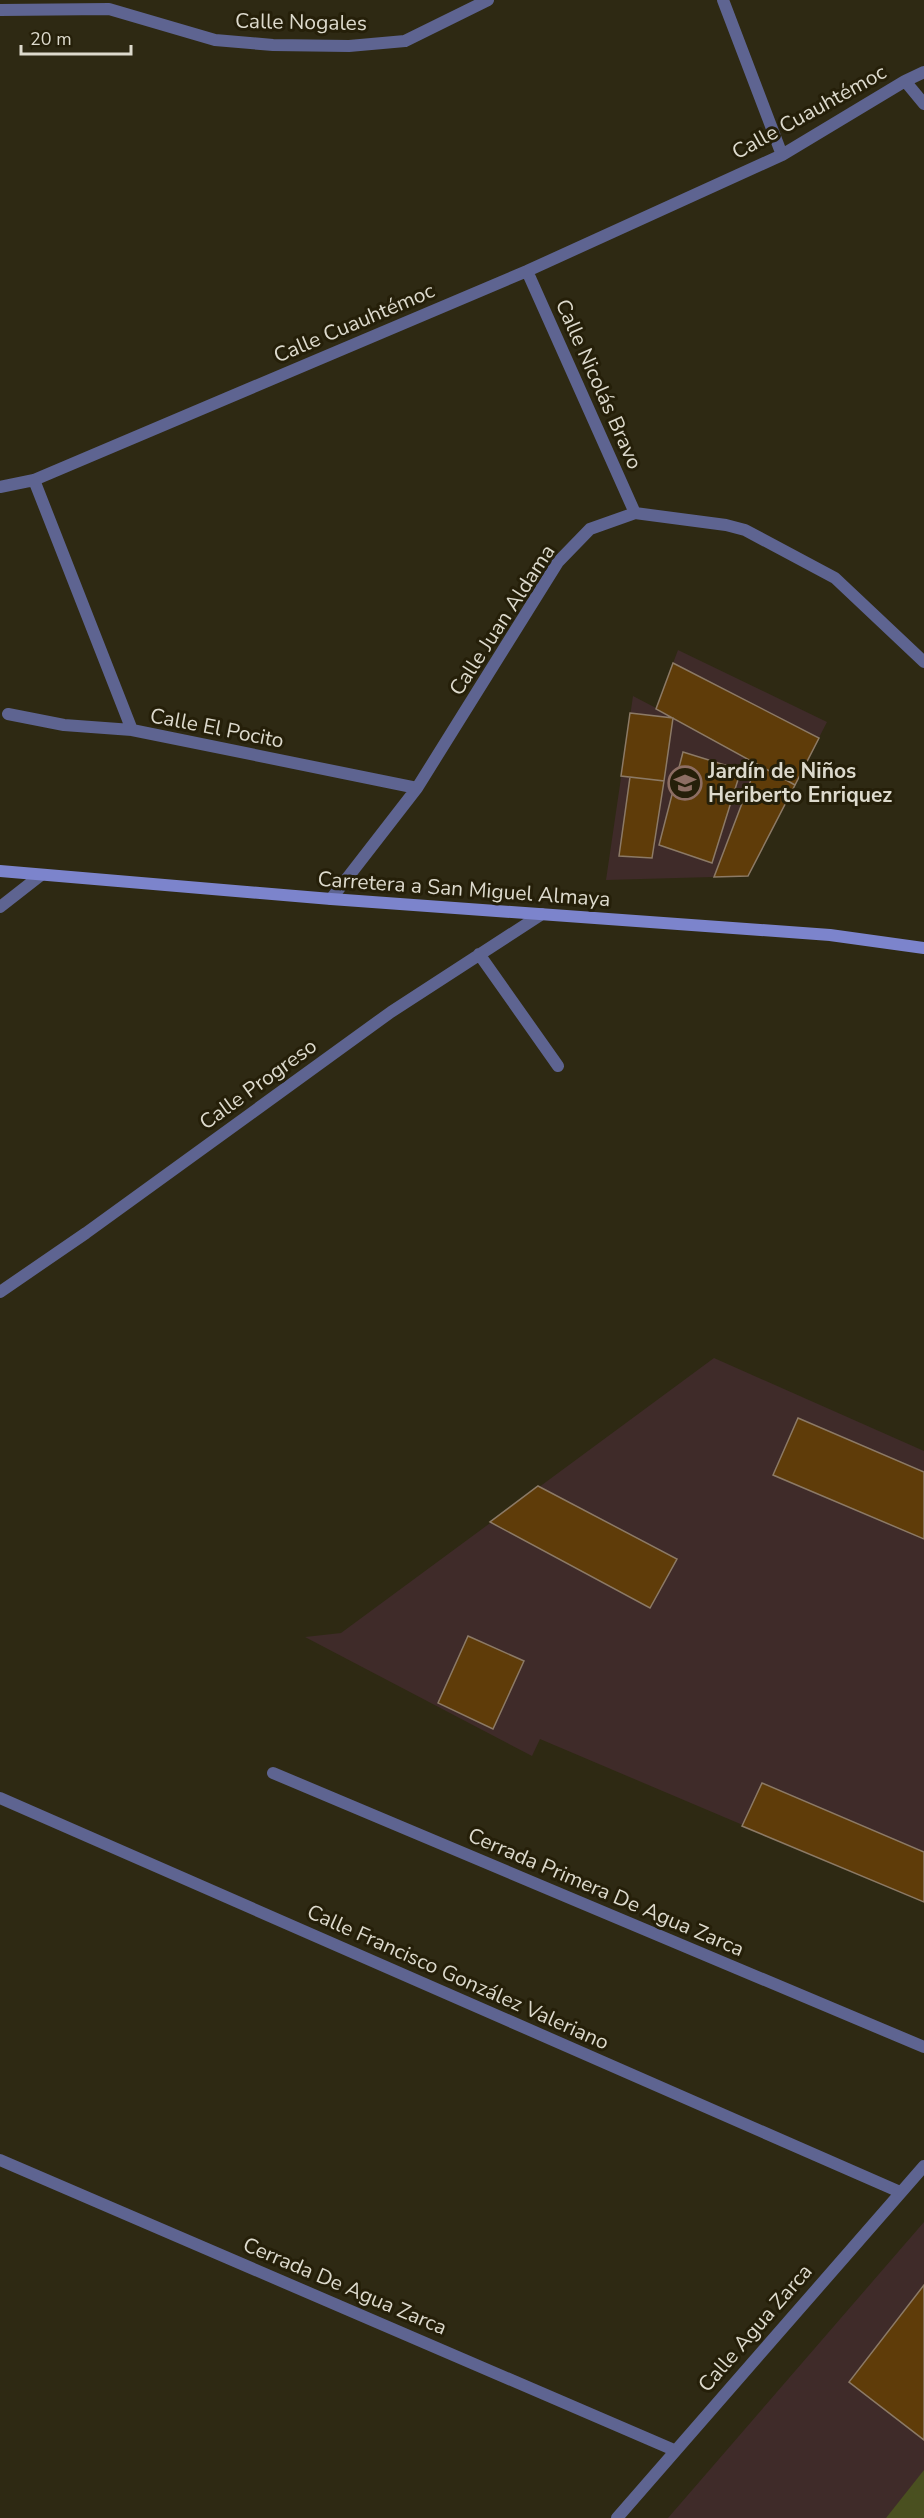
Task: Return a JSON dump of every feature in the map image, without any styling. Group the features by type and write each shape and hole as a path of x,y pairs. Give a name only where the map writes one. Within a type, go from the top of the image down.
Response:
{"street":[{"name":"Calle Nogales","path":"0,10 108,5 214,40 273,45 349,46 405,41 488,0"},
{"path":"723,0 782,155"},
{"name":"Calle Cuauhtémoc","path":"0,488 34,480 527,271 782,155 905,81 924,72"},
{"path":"905,81 924,104"},
{"name":"Calle Nicolás Bravo","path":"527,271 635,513"},
{"path":"34,480 132,730"},
{"name":"Calle Juan Aldama","path":"331,899 417,788 558,562 590,529 635,513 726,525 745,530 835,578 924,662"},
{"name":"Calle El Pocito","path":"8,714 64,725 132,730 417,788"},
{"name":"Carretera a San Miguel Almaya","path":"0,872 331,899 830,935 924,948"},
{"path":"0,907 42,875"},
{"name":"Calle Progreso","path":"0,1292 86,1233 391,1012 542,914"},
{"path":"479,954 558,1066"},
{"name":"Cerrada Primera De Agua Zarca","path":"273,1773 924,2047"},
{"name":"Calle Francisco González Valeriano","path":"0,1798 900,2192"},
{"name":"Cerrada De Agua Zarca","path":"0,2160 674,2450"},
{"name":"Calle Agua Zarca","path":"617,2518 924,2166"}],"shaded area":[{"path":"678,650 827,722 748,876 606,880 633,696 656,708"},
{"path":"714,1358 924,1451 924,1902 540,1739 532,1756 305,1637 341,1633"},
{"path":"924,2222 924,2518 668,2518"}],"green space":[{"path":"924,2470 924,2518 886,2518"}],"building":[{"path":"673,663 819,738 795,785 656,709"},
{"path":"630,713 673,718 664,781 621,776"},
{"path":"683,752 741,770 712,863 659,845"},
{"path":"757,764 795,785 748,876 714,877"},
{"path":"630,777 664,781 652,858 619,856"},
{"path":"798,1418 924,1472 924,1539 773,1475"},
{"path":"538,1486 677,1559 650,1608 490,1522"},
{"path":"468,1636 524,1661 493,1729 438,1703"},
{"path":"762,1783 924,1852 924,1902 742,1826"},
{"path":"924,2285 924,2440 849,2382"}],"place":[{"name":"Jardín de Niños Heriberto Enriquez","path":"685,783"}]}
